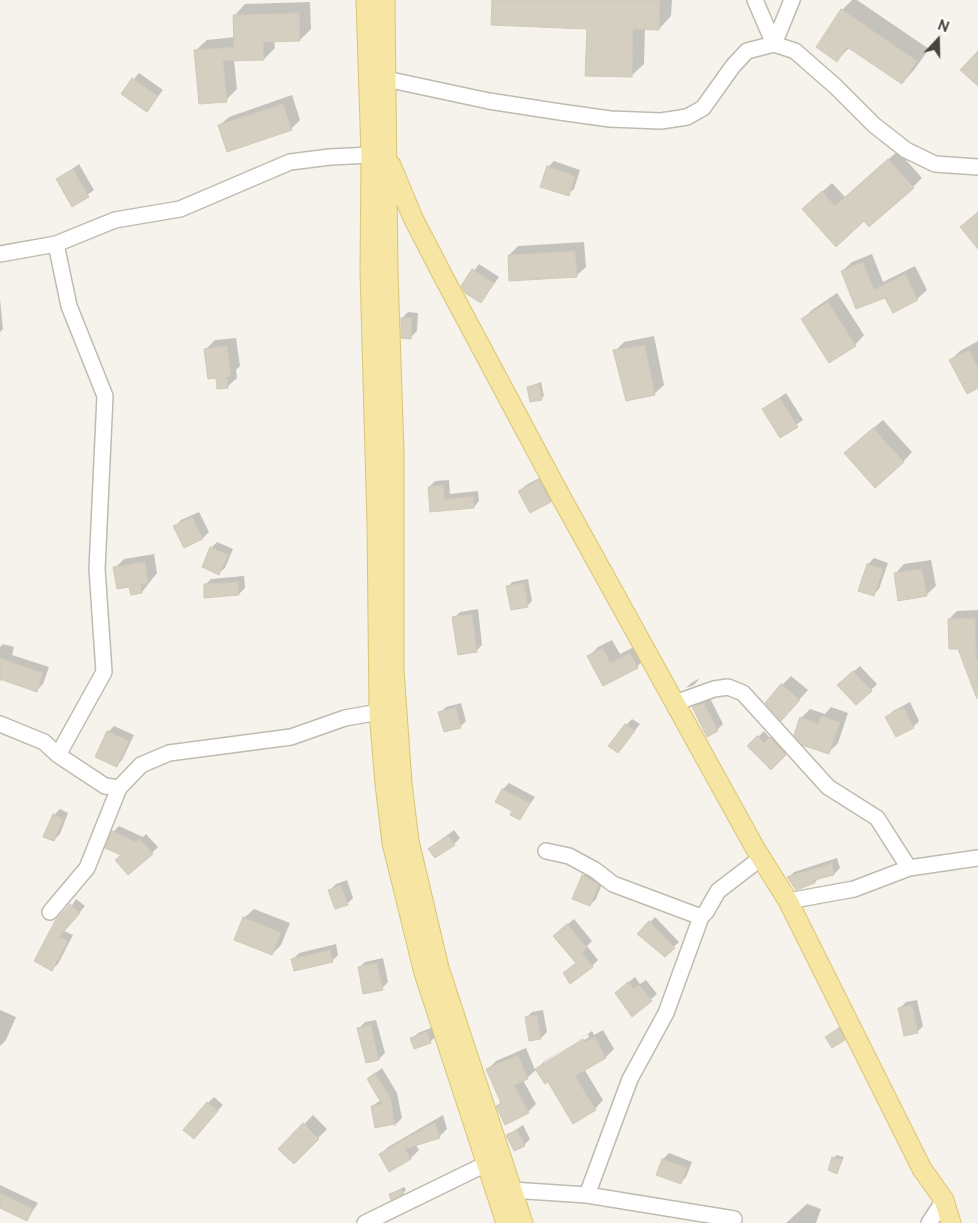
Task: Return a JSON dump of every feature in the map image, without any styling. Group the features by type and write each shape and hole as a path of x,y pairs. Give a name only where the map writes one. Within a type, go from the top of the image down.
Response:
{"main road":[{"path":"366,0 391,326 394,451 394,670 409,842 439,968 523,1223"},
{"path":"385,0 386,79 379,156 371,327 380,712 384,784 392,843 410,924 439,1027 506,1223"},
{"path":"379,156 561,497 761,858 788,901 922,1169 944,1200 951,1223"},
{"path":"371,327 391,326"}],"street":[{"path":"755,0 774,44"},
{"path":"774,44 792,0"},
{"path":"386,79 489,101 560,112 661,121 687,117 703,108 747,51 774,44 795,51 835,86 874,125 906,150 935,164 978,167"},
{"path":"0,254 56,244 115,220 180,209 290,162 330,156 379,156"},
{"path":"56,244 69,306 105,396 97,568 104,672 58,755"},
{"path":"676,703 714,688 728,687 743,693 828,788 877,818 909,868"},
{"path":"50,912 87,868 119,788 141,765 169,753 291,737 345,718 380,712"},
{"path":"0,724 44,742 58,755 105,786 119,788"},
{"path":"546,851 568,856 595,870 613,884 701,917"},
{"path":"587,1195 630,1079 666,1013 701,917 718,892 761,858"},
{"path":"788,901 854,889 909,868 978,858"},
{"path":"365,1223 486,1164"},
{"path":"512,1190 587,1195 734,1219"},
{"path":"929,1223 944,1200"}],"building":[{"path":"492,0 660,0 659,30 633,29 632,77 585,76 587,29 491,25"},
{"path":"841,9 917,61 902,84 847,47 837,62 816,47"},
{"path":"299,13 300,41 263,42 264,60 223,61 227,102 199,104 194,50 234,47 233,15"},
{"path":"978,51 978,86 960,70"},
{"path":"132,78 158,96 147,112 121,94"},
{"path":"283,104 292,130 227,152 218,125"},
{"path":"888,159 914,188 869,227 864,221 836,247 802,209 822,191 835,206"},
{"path":"547,166 575,176 569,196 540,187"},
{"path":"73,169 89,197 72,207 56,179"},
{"path":"978,212 978,249 960,227"},
{"path":"575,251 577,277 509,281 508,255"},
{"path":"863,262 874,290 905,274 918,300 893,313 885,298 856,309 841,271"},
{"path":"472,269 494,283 481,303 465,293 461,286"},
{"path":"828,302 856,346 829,363 801,319"},
{"path":"401,318 412,318 411,339 401,338"},
{"path":"645,345 655,395 626,401 613,350"},
{"path":"227,346 231,376 227,377 228,388 217,389 216,378 208,379 204,349"},
{"path":"969,350 978,368 978,388 967,394 949,360"},
{"path":"539,384 542,400 530,402 527,387"},
{"path":"780,398 798,427 780,438 762,409"},
{"path":"873,428 904,462 875,488 844,453"},
{"path":"539,480 551,502 530,513 518,491"},
{"path":"443,485 445,500 473,496 474,508 430,512 428,487"},
{"path":"192,517 203,539 184,548 173,526"},
{"path":"210,547 228,555 219,575 202,567"},
{"path":"145,562 148,583 141,584 142,593 131,595 129,587 117,589 113,567"},
{"path":"867,564 883,569 874,596 858,591"},
{"path":"922,569 927,596 898,601 894,573"},
{"path":"238,582 239,595 204,598 204,584"},
{"path":"524,583 528,607 511,610 506,586"},
{"path":"472,614 477,652 458,655 452,617"},
{"path":"975,618 976,659 978,658 977,699 958,649 949,649 948,619"},
{"path":"603,648 610,663 630,653 638,668 603,686 587,656"},
{"path":"0,658 43,673 37,692 0,679"},
{"path":"853,671 872,691 856,705 837,685"},
{"path":"781,684 800,700 781,721 765,703"},
{"path":"704,703 718,731 707,737 692,707"},
{"path":"903,707 914,728 896,737 885,717"},
{"path":"456,708 461,728 444,732 438,712"},
{"path":"821,716 840,722 829,754 802,745 794,735 800,717 818,724"},
{"path":"625,724 635,731 618,753 608,746"},
{"path":"107,731 129,741 117,767 95,757"},
{"path":"757,736 764,743 770,737 786,755 771,770 747,746"},
{"path":"502,789 530,803 520,820 510,815 512,811 495,802"},
{"path":"53,814 63,819 54,841 43,837"},
{"path":"112,831 136,842 140,839 153,854 128,875 115,860 121,855 105,848"},
{"path":"448,835 455,845 435,858 428,849"},
{"path":"832,863 834,875 814,880 815,883 796,890 787,877"},
{"path":"582,875 599,885 590,906 572,899"},
{"path":"341,885 348,905 335,909 328,890"},
{"path":"70,904 80,913 59,937 68,941 52,971 34,961 55,921"},
{"path":"243,917 281,933 272,955 234,940"},
{"path":"649,921 675,948 665,957 637,934"},
{"path":"567,924 587,948 582,952 593,967 570,984 563,973 576,963 553,936"},
{"path":"330,950 333,962 294,971 291,959"},
{"path":"377,963 383,990 363,994 358,967"},
{"path":"628,982 634,989 639,985 652,1001 632,1017 615,993"},
{"path":"912,1005 918,1033 904,1036 898,1008"},
{"path":"537,1015 541,1039 529,1041 525,1017"},
{"path":"371,1025 379,1060 366,1063 357,1028"},
{"path":"839,1028 845,1040 832,1048 825,1037"},
{"path":"427,1032 431,1043 414,1049 410,1038"},
{"path":"595,1037 606,1058 575,1076 596,1110 573,1124 548,1082 545,1084 535,1069 583,1039 585,1042"},
{"path":"518,1055 528,1079 514,1085 529,1113 505,1125 496,1106 501,1103 486,1069"},
{"path":"375,1073 391,1099 395,1126 394,1124 375,1128 371,1106 382,1104 367,1079"},
{"path":"207,1102 218,1111 194,1139 183,1130"},
{"path":"435,1122 440,1138 405,1149 411,1159 389,1172 379,1154"},
{"path":"303,1123 319,1139 294,1164 278,1149"},
{"path":"517,1130 525,1146 514,1151 506,1135"},
{"path":"832,1157 842,1160 837,1174 828,1170"},
{"path":"662,1159 687,1168 681,1184 656,1175"},
{"path":"402,1189 404,1194 391,1200 389,1194"},
{"path":"0,1193 33,1209 27,1221 0,1208"}]}
